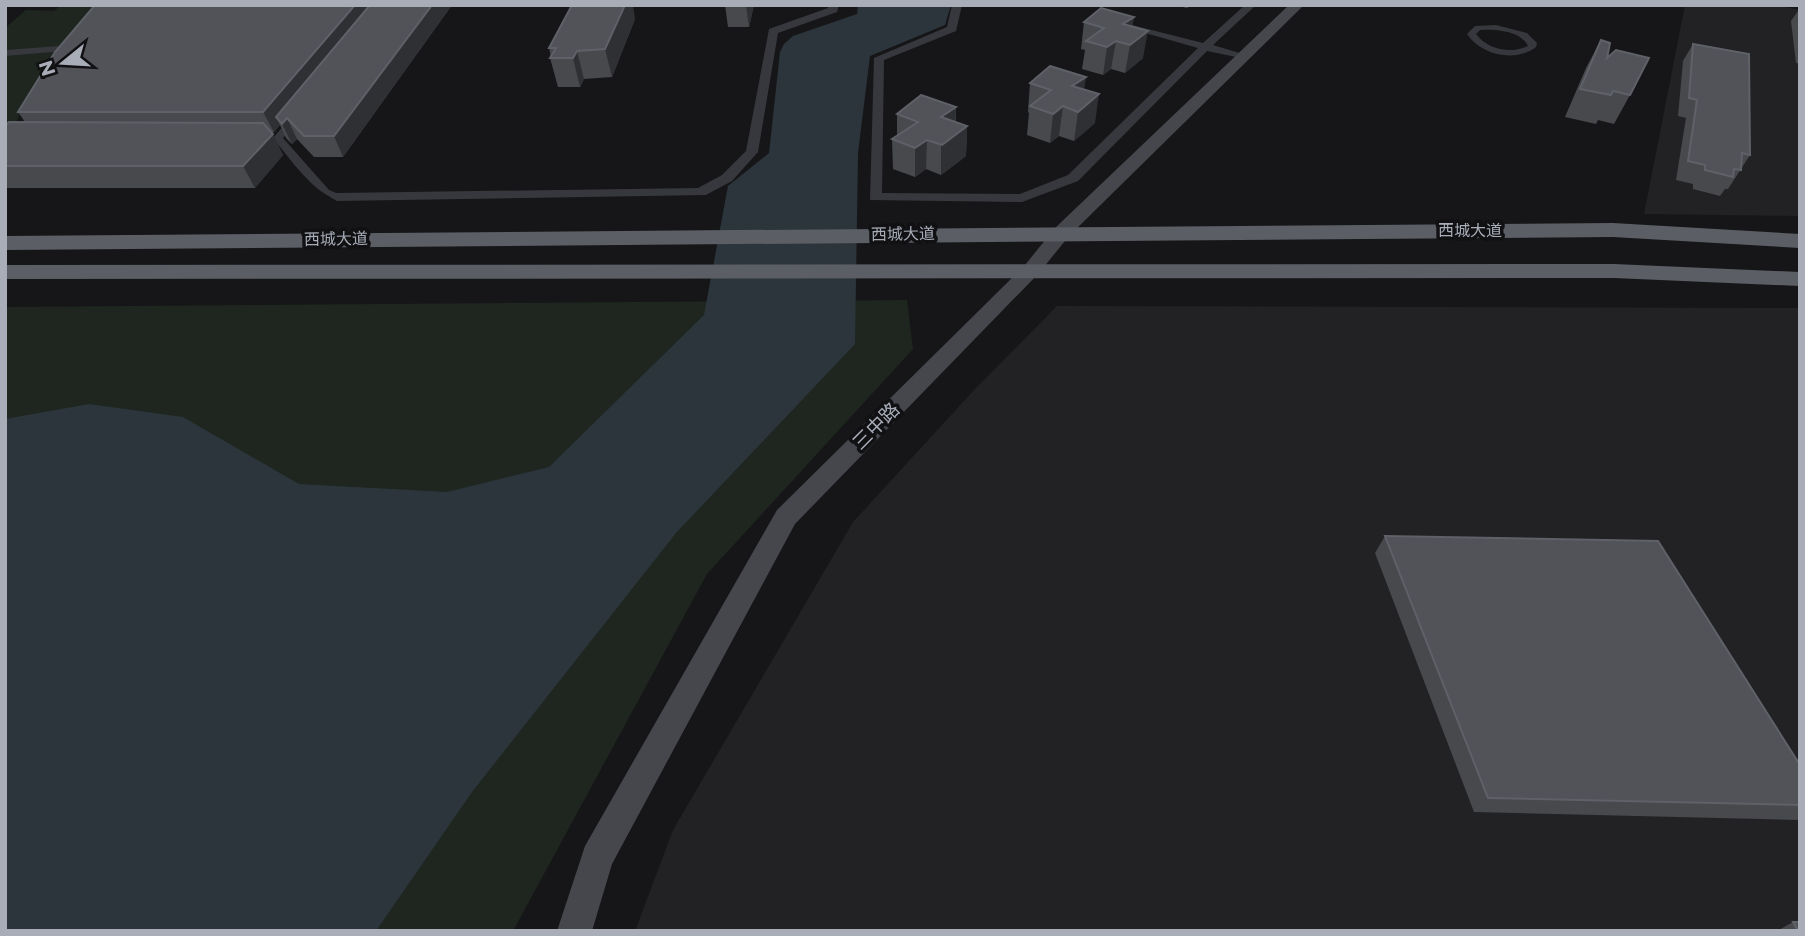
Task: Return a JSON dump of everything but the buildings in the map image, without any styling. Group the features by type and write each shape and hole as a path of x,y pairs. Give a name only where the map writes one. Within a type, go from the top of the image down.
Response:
{"highway":[{"name":"西城大道","path":"5,243 1062,232 1613,230 1800,241"},
{"name":"西城大道","path":"5,272 1614,271 1800,279"}],"main road":[{"name":"三中路","path":"574,931 597,858 786,517 1032,270 1062,232 1297,5"}],"street":[{"path":"264,138 278,138 325,192 337,197 701,192 727,178 752,152 773,31 833,10 834,5"},
{"path":"957,5 952,29 879,58 875,197 1022,198 1073,178 1251,5"},
{"path":"1115,22 1242,57"},
{"path":"1496,27 1524,35 1530,39 1532,47 1521,52 1502,51 1483,46 1472,38 1471,34 1478,28 1496,27"},
{"path":"5,62 65,58 82,39"},
{"path":"5,53 73,48"},
{"path":"278,138 303,108"}],"shaded area":[{"path":"61,5 111,5 24,105 5,147 5,28 26,10 54,11"},
{"path":"858,5 951,5 945,25 870,56 858,153 855,344 676,533 472,792 376,931 5,931 5,419 89,404 183,417 299,484 447,492 549,467 704,315 728,186 769,153 780,52 793,36 857,14"},
{"path":"1685,5 1775,5 1800,10 1800,216 1644,214"},
{"path":"907,300 913,349 707,574 513,931 5,931 5,307"},
{"path":"1057,306 1800,308 1800,931 635,931 673,830 853,522 974,390"}]}
